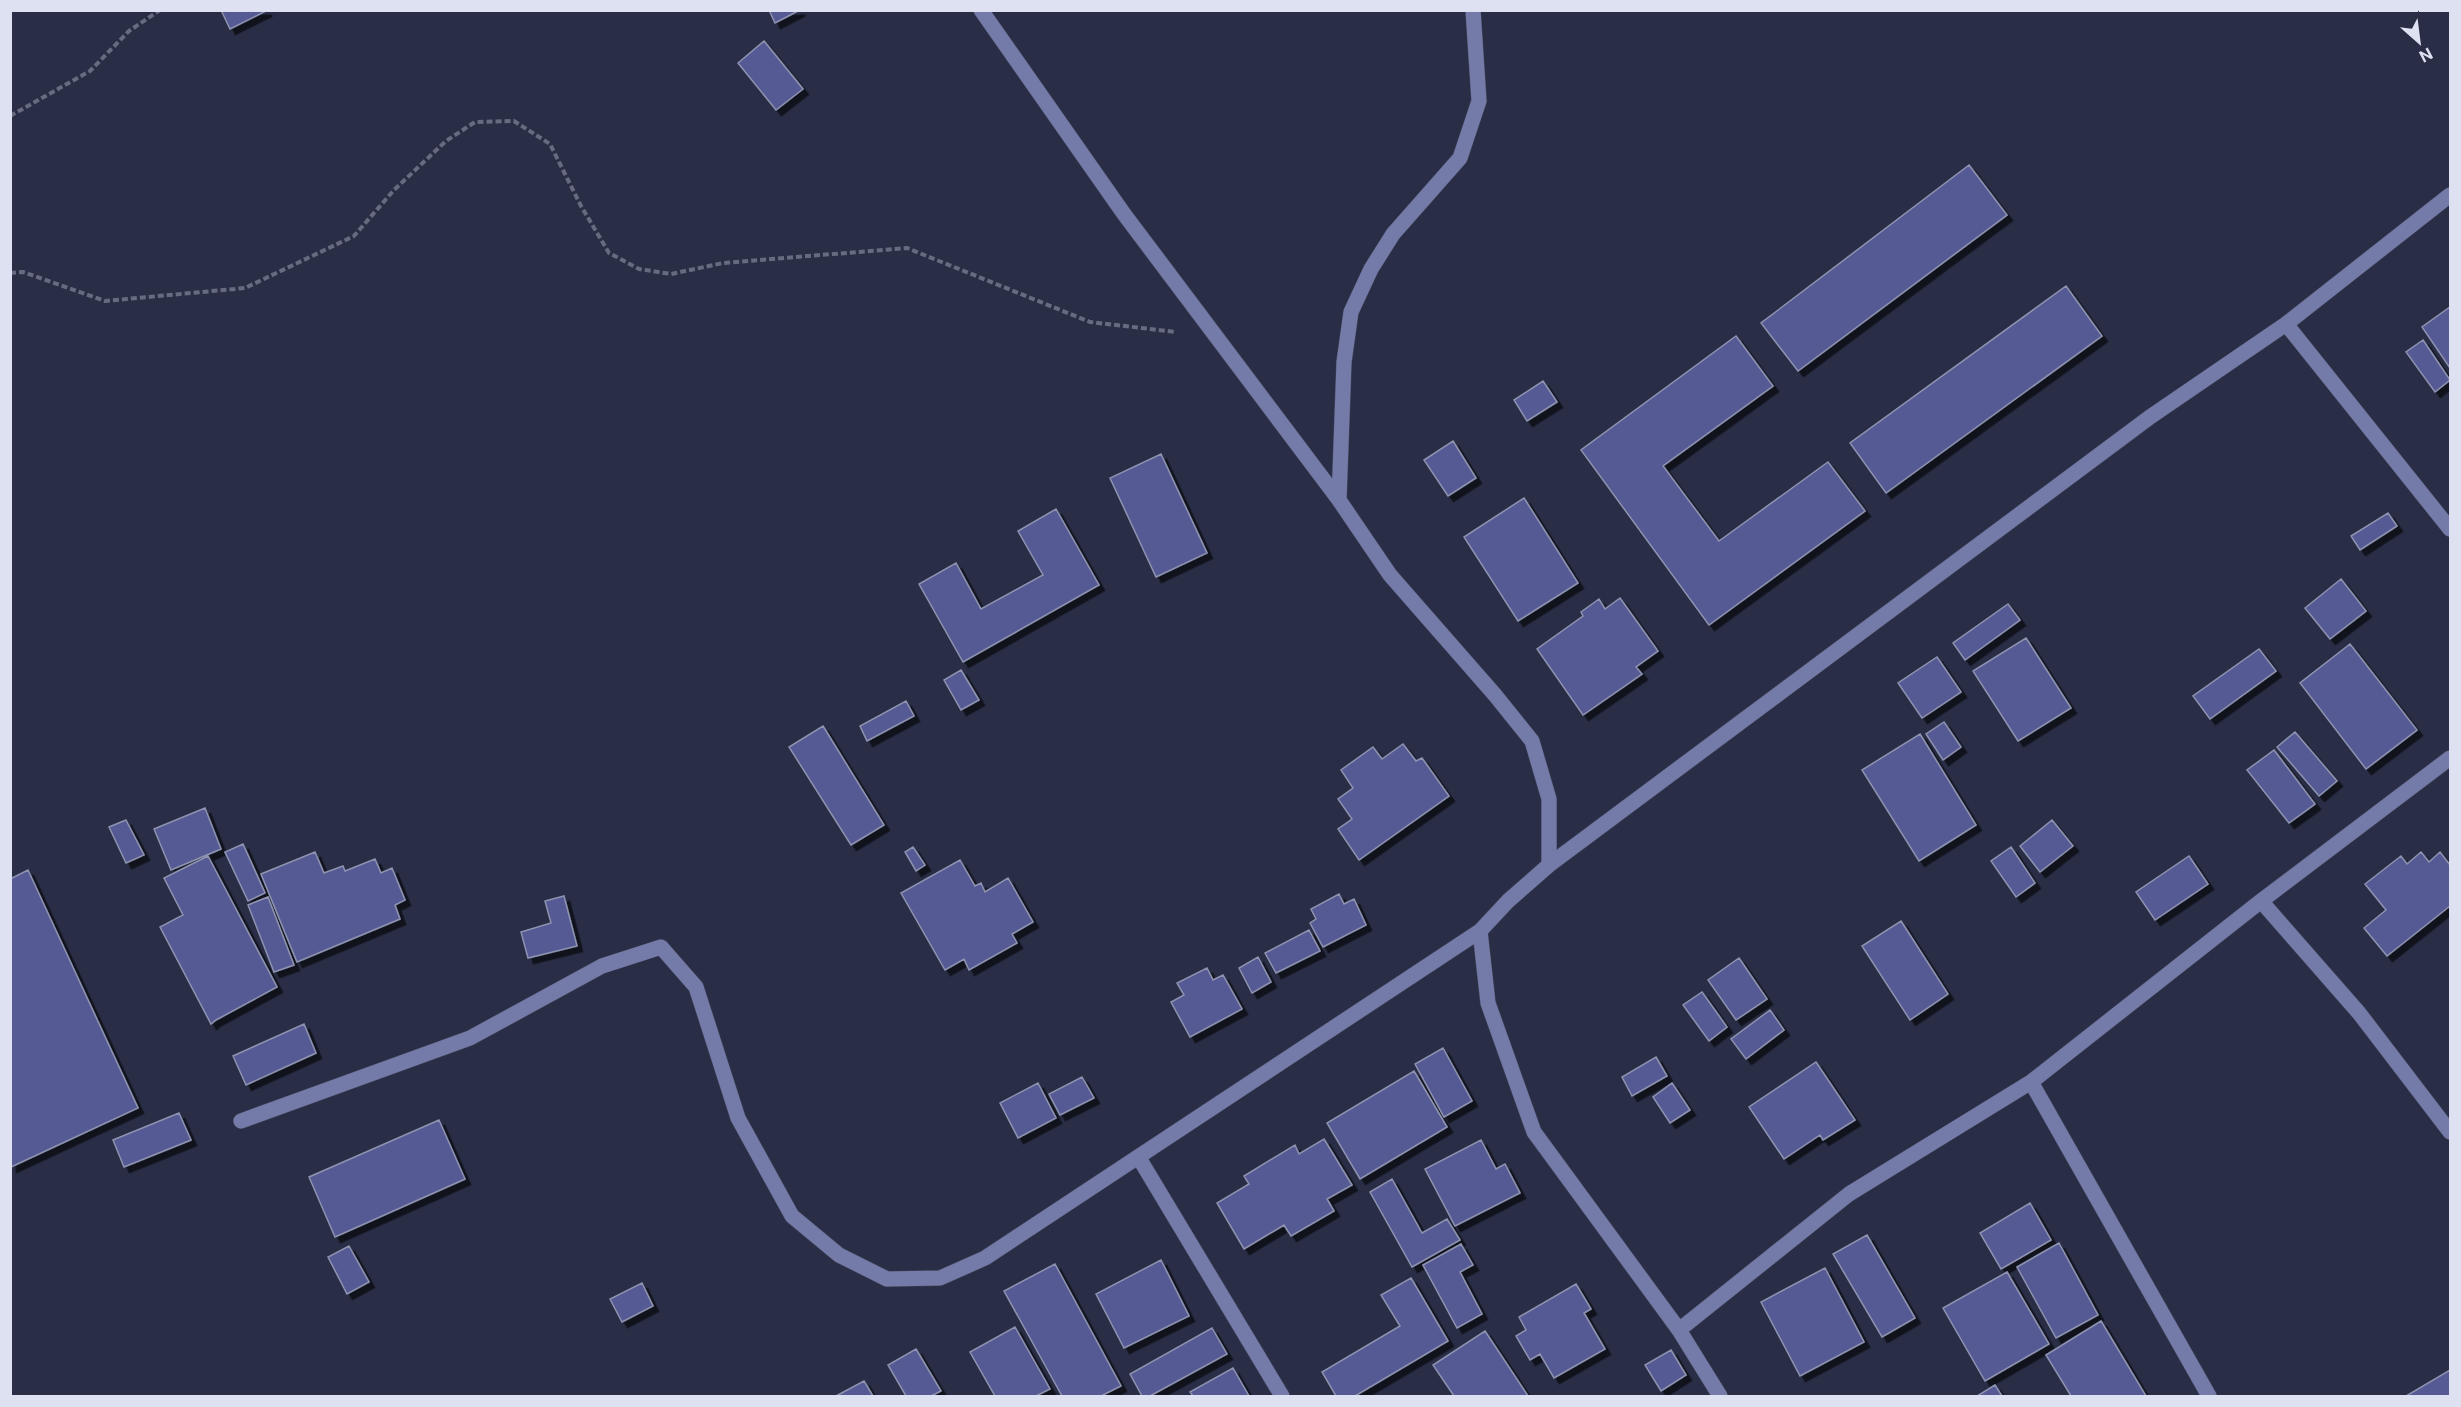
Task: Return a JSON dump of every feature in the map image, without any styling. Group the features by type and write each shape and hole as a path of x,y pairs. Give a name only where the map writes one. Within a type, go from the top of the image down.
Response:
{"street":[{"path":"981,10 1117,204 1221,346 1339,500 1390,575 1496,695 1532,741 1549,799 1549,865"},
{"path":"1339,500 1344,362 1351,312 1371,269 1393,234 1460,158 1479,101 1473,10"},
{"path":"241,1120 470,1038 602,966 661,946 696,987 738,1118 792,1216 839,1256 887,1279 940,1278 985,1258 1480,931 1508,901 1549,865 2150,417 2286,324 2451,195"},
{"path":"2286,324 2451,529"},
{"path":"1679,1330 1849,1194 2031,1082 2262,901 2451,758"},
{"path":"2262,901 2359,1012 2451,1132"},
{"path":"1480,931 1488,1003 1534,1132 1679,1330 1720,1396"},
{"path":"2031,1082 2209,1396"},
{"path":"1139,1158 1282,1396"}],"path":[{"path":"10,116 90,71 129,31 160,10"},
{"path":"10,273 23,272 105,301 245,288 354,236 394,190 446,141 475,122 514,120 550,144 581,206 609,253 639,269 671,274 723,263 907,248 1090,322 1182,333 1221,346"}],"building":[{"path":"221,10 266,10 266,11 230,29"},
{"path":"769,10 800,10 775,23"},
{"path":"764,41 803,89 776,110 738,63"},
{"path":"1969,165 2007,215 1798,371 1761,323"},
{"path":"2066,286 2102,336 1886,493 1850,443"},
{"path":"2450,307 2450,368 2422,327"},
{"path":"1736,336 1773,386 1663,466 1719,541 1828,462 1865,511 1709,625 1581,450"},
{"path":"2423,340 2450,380 2435,392 2406,352"},
{"path":"1543,381 1557,402 1527,421 1514,400"},
{"path":"1453,441 1476,478 1448,496 1424,460"},
{"path":"1161,454 1207,553 1156,577 1110,478"},
{"path":"1524,498 1578,583 1518,621 1464,537"},
{"path":"1056,509 1099,585 963,662 919,584 956,563 981,609 1043,575 1018,531"},
{"path":"2388,513 2397,526 2360,550 2351,536"},
{"path":"2341,579 2366,611 2330,639 2305,608"},
{"path":"1620,598 1658,651 1636,667 1642,674 1583,715 1537,649 1583,616 1581,612 1599,599 1605,609"},
{"path":"2008,604 2020,620 1965,660 1953,643"},
{"path":"2026,638 2071,708 2018,741 1973,671"},
{"path":"2350,644 2417,730 2366,769 2300,683"},
{"path":"2259,649 2276,671 2210,719 2193,696"},
{"path":"1937,657 1961,692 1922,718 1898,683"},
{"path":"961,670 979,700 961,710 944,680"},
{"path":"906,701 914,716 867,741 860,726"},
{"path":"1944,722 1961,747 1943,760 1926,734"},
{"path":"823,726 884,825 851,845 789,747"},
{"path":"2295,732 2337,781 2319,796 2277,747"},
{"path":"1920,734 1976,825 1919,861 1862,770"},
{"path":"1403,744 1416,761 1422,758 1449,796 1359,860 1338,829 1352,819 1338,799 1353,788 1341,770 1373,747 1382,759"},
{"path":"2274,750 2315,804 2289,823 2247,770"},
{"path":"205,808 221,849 171,870 154,829"},
{"path":"126,820 144,855 126,863 109,827"},
{"path":"2052,820 2073,846 2040,872 2020,846"},
{"path":"243,844 265,893 248,901 225,852"},
{"path":"913,847 925,865 916,871 905,852"},
{"path":"2011,847 2035,883 2016,897 1991,861"},
{"path":"315,852 324,873 343,866 345,871 375,859 381,873 392,868 405,900 395,905 400,919 297,962 261,874"},
{"path":"2421,852 2429,862 2440,852 2450,865 2450,906 2387,956 2364,928 2386,910 2365,884 2401,856 2407,864"},
{"path":"208,856 277,987 211,1024 160,927 183,915 164,878"},
{"path":"2189,856 2208,884 2155,920 2136,892"},
{"path":"960,860 975,886 981,883 985,892 1008,878 1033,922 1012,934 1017,943 969,970 964,959 945,970 901,893"},
{"path":"28,870 138,1108 11,1167 10,879"},
{"path":"1339,894 1344,904 1354,899 1366,925 1323,947 1310,923 1316,919 1311,909"},
{"path":"564,896 577,946 528,958 521,932 551,923 545,901"},
{"path":"268,897 294,965 274,972 248,905"},
{"path":"1901,921 1948,994 1910,1020 1862,946"},
{"path":"1309,930 1320,951 1276,973 1265,953"},
{"path":"1258,957 1271,982 1252,993 1239,968"},
{"path":"1739,958 1767,999 1736,1020 1708,980"},
{"path":"1207,968 1213,980 1223,975 1242,1009 1190,1037 1171,1002 1184,995 1177,983"},
{"path":"1702,992 1727,1027 1709,1041 1683,1005"},
{"path":"1770,1010 1784,1030 1746,1059 1731,1039"},
{"path":"304,1024 316,1053 246,1085 233,1056"},
{"path":"1443,1048 1472,1101 1444,1117 1415,1064"},
{"path":"1656,1057 1667,1076 1632,1096 1622,1077"},
{"path":"1816,1062 1855,1120 1823,1140 1820,1135 1784,1159 1749,1107"},
{"path":"1414,1071 1447,1127 1360,1179 1327,1123"},
{"path":"1082,1077 1094,1098 1060,1115 1049,1094"},
{"path":"1038,1083 1056,1118 1018,1138 1000,1103"},
{"path":"1672,1083 1690,1110 1670,1123 1653,1097"},
{"path":"179,1113 191,1140 124,1167 113,1140"},
{"path":"439,1120 465,1179 335,1237 309,1177"},
{"path":"1324,1139 1352,1185 1327,1199 1334,1211 1291,1236 1284,1225 1244,1249 1217,1203 1249,1184 1244,1176 1295,1145 1299,1154"},
{"path":"1481,1140 1496,1169 1505,1164 1520,1193 1455,1226 1425,1169"},
{"path":"1392,1179 1422,1233 1447,1219 1460,1240 1412,1267 1370,1192"},
{"path":"2030,1203 2051,1240 2001,1269 1980,1233"},
{"path":"1867,1235 1915,1318 1882,1337 1833,1254"},
{"path":"2059,1243 2098,1315 2056,1338 2017,1267"},
{"path":"1461,1244 1473,1265 1460,1272 1482,1314 1457,1328 1423,1265"},
{"path":"349,1246 369,1282 347,1294 328,1257"},
{"path":"1161,1260 1189,1316 1124,1348 1096,1294"},
{"path":"1055,1264 1121,1386 1101,1396 1062,1396 1004,1291"},
{"path":"1825,1268 1864,1342 1800,1376 1761,1302"},
{"path":"2007,1272 2049,1344 1985,1381 1943,1308"},
{"path":"1411,1278 1448,1341 1355,1396 1336,1396 1322,1372 1400,1326 1381,1295"},
{"path":"642,1283 653,1306 622,1322 610,1299"},
{"path":"1576,1284 1591,1309 1584,1313 1605,1349 1554,1378 1540,1354 1530,1360 1516,1336 1526,1330 1519,1317"},
{"path":"2101,1321 2146,1396 2071,1396 2046,1355"},
{"path":"1015,1327 1050,1389 1036,1396 995,1396 970,1352"},
{"path":"1212,1328 1227,1354 1150,1396 1142,1396 1130,1374"},
{"path":"1485,1331 1528,1396 1454,1396 1433,1365"},
{"path":"916,1349 941,1391 931,1396 906,1396 888,1365"},
{"path":"1671,1350 1686,1375 1661,1391 1645,1365"},
{"path":"1233,1368 1249,1396 1193,1396 1190,1392"},
{"path":"2450,1370 2450,1396 2406,1396"},
{"path":"864,1381 873,1396 836,1396"},
{"path":"1995,1385 2002,1396 1977,1396"}]}
